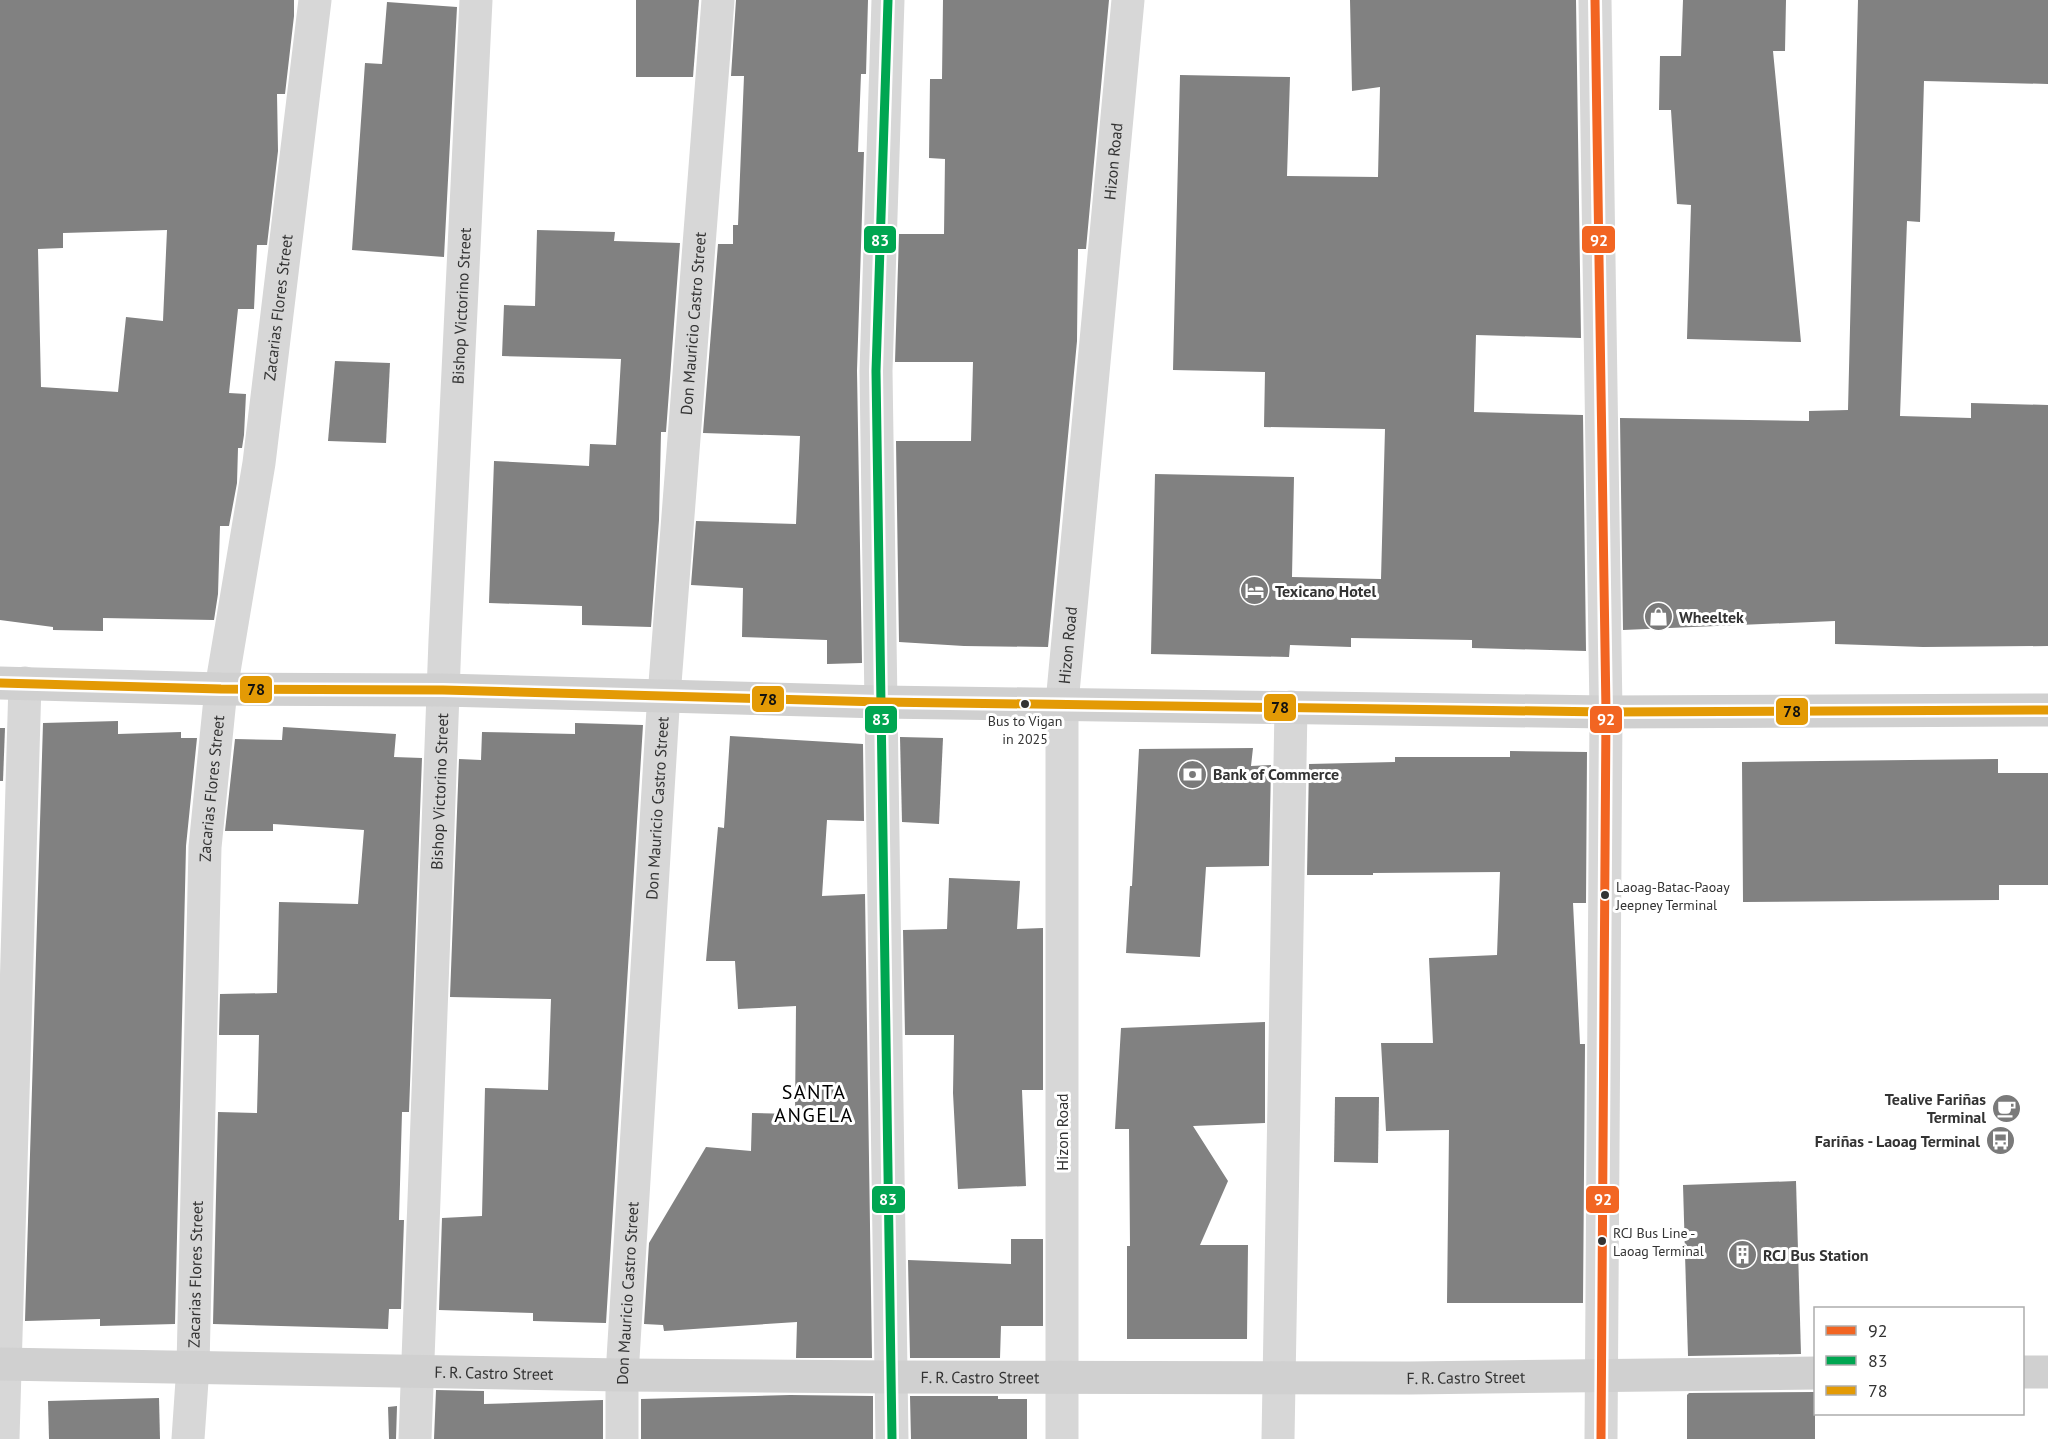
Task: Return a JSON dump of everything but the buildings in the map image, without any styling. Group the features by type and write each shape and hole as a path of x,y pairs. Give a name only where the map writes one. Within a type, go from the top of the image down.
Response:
{"main road":[{"path":"12,683 221,689 443,690 881,702 1606,712 2048,710"},
{"name":"F. R. Castro Street","path":"2,1364 622,1375 892,1377 1814,1373"},
{"path":"2024,1372 2048,1372"}],"street":[{"name":"Zacarias Flores Street","path":"189,1439 193,1366 205,847 221,689 259,463 315,0"},
{"name":"Bishop Victorino Street","path":"415,1439 443,690 476,0"},
{"name":"Don Mauricio Castro Street","path":"622,1439 622,1375 664,696 718,0"},
{"path":"888,0 876,372 892,1439"},
{"name":"Hizon Road","path":"1062,1439 1062,703 1128,0"},
{"path":"1595,0 1606,712 1601,1439"},
{"path":"3,1439 2,1364 12,683"},
{"path":"1278,1439 1292,707"}],"transit line":[{"name":"83","path":"888,0 876,371 892,1439"},
{"name":"92","path":"1595,0 1606,712 1601,1439"},
{"name":"78","path":"0,683 221,689 443,690 881,702 1606,712 2048,710"}],"place":[{"name":"Texicano Hotel","path":"1254,591"},
{"name":"Wheeltek","path":"1658,617"},
{"name":"Bus to Vigan in 2025","path":"1025,704"},
{"name":"Bank of Commerce","path":"1192,774"},
{"name":"Laoag-Batac-Paoay Jeepney Terminal","path":"1605,895"},
{"name":"Tealive Fariñas Terminal","path":"2007,1108"},
{"name":"Fariñas - Laoag Terminal","path":"2001,1141"},
{"name":"RCJ Bus Line - Laoag Terminal","path":"1602,1241"},
{"name":"RCJ Bus Station","path":"1742,1255"}],"district":[{"name":"SANTA ANGELA","path":"814,1104"}]}
